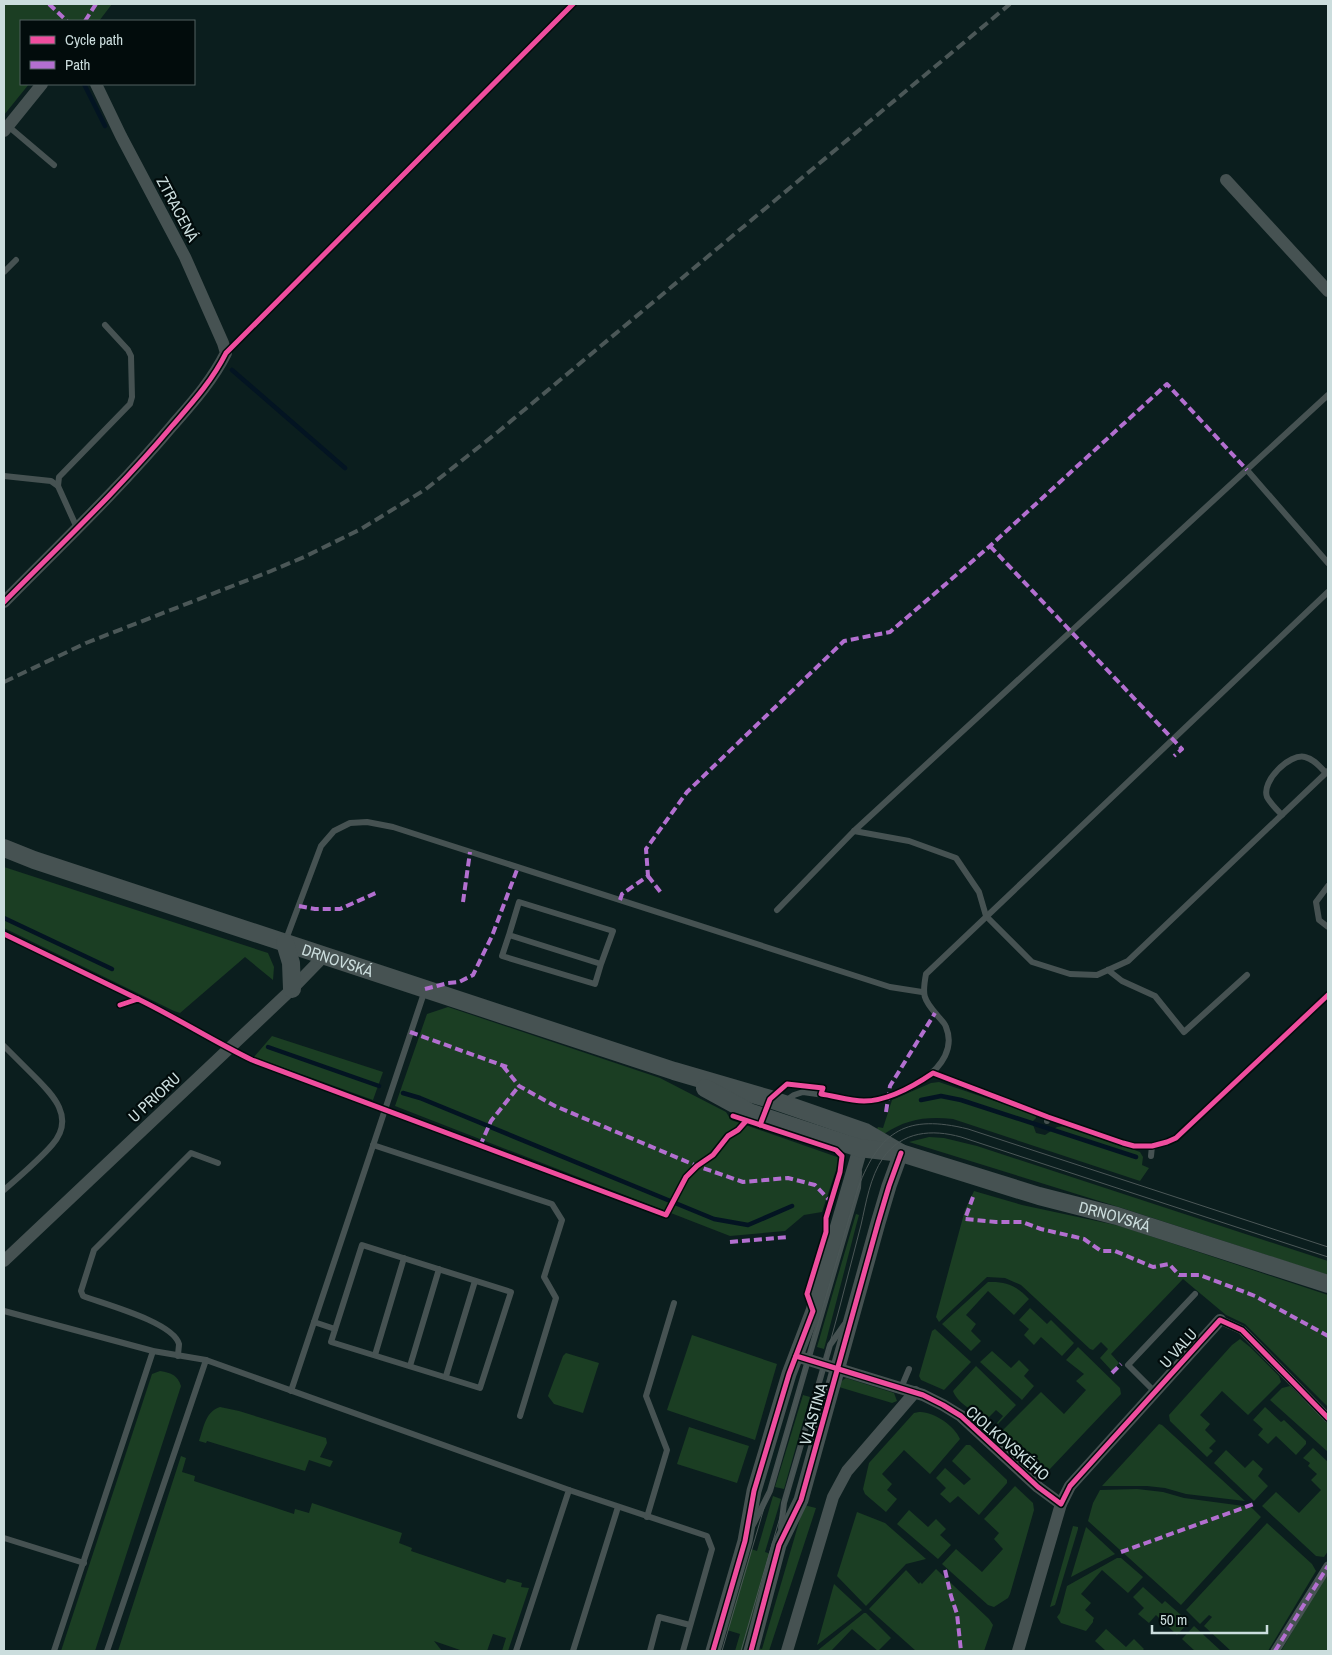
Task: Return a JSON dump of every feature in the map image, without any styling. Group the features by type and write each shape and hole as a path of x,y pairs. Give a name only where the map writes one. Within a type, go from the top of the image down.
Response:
{"main road":[{"name":"DRNOVSKÁ","path":"4,848 284,943 674,1071 781,1104 862,1140"},
{"path":"284,943 292,963 292,989"},
{"name":"DRNOVSKÁ","path":"674,1071 749,1112 862,1140 1039,1196 1117,1216 1328,1284"}],"street":[{"path":"6,128 41,85"},
{"name":"ZTRACENÁ","path":"77,528 146,457 202,391 226,353 189,266 96,85"},
{"path":"1226,180 1328,290"},
{"path":"4,602 77,528"},
{"name":"U PRIORU","path":"4,1261 292,989 324,956"},
{"path":"713,1651 745,1541 754,1491 785,1385 802,1358 813,1311 862,1140"},
{"name":"VLASTINA","path":"751,1651 779,1544 801,1500 831,1367 854,1312 889,1186 901,1153"},
{"name":"U VALU","path":"1061,1504 1070,1486 1220,1320 1242,1330 1328,1418"},
{"name":"CIOLKOVSKÉHO","path":"802,1358 915,1392 961,1416 1038,1487 1061,1504"},
{"path":"787,1651 833,1498 847,1471 915,1392"},
{"path":"1018,1651 1061,1504"},
{"path":"1276,1651 1328,1566"}],"lane":[{"path":"6,128 54,165"},
{"path":"4,272 16,260"},
{"path":"77,528 58,486 59,477 130,404 132,397 131,356 105,324"},
{"path":"777,910 854,831 1328,394"},
{"path":"1247,470 1328,562"},
{"path":"4,476 51,481 58,486"},
{"path":"781,1104 794,1095 803,1092 864,1101 889,1096 916,1084 933,1073 943,1060 950,1043 946,1026 927,1003 922,992 926,974 1328,592"},
{"path":"854,831 909,841 956,858 979,892 986,916 1032,962 1070,974 1097,975 1128,962 1282,815 1327,772 1313,760 1304,756 1293,758 1273,775 1268,783 1266,793 1268,798 1282,815"},
{"path":"284,943 321,846 334,831 350,823 368,822 393,827 890,986 922,992"},
{"path":"1328,886 1316,902 1319,920 1328,927"},
{"path":"519,902 613,931 601,964 594,984 502,956 519,902"},
{"path":"509,935 601,964"},
{"path":"1108,970 1122,981 1155,996 1184,1032 1247,975"},
{"path":"291,1391 425,989"},
{"path":"120,1005 138,999 229,1049"},
{"path":"4,1046 54,1096 63,1120 53,1145 4,1190"},
{"path":"372,1145 552,1204 562,1220 544,1277 556,1298 520,1416"},
{"path":"1151,1156 1152,1146"},
{"path":"178,1356 179,1344 171,1332 150,1320 83,1296 81,1290 94,1250 191,1153 218,1163"},
{"path":"362,1245 404,1258 511,1292 480,1388 331,1342 362,1245"},
{"path":"375,1355 404,1258"},
{"path":"410,1366 439,1269"},
{"path":"446,1376 475,1281"},
{"name":"U VALU","path":"1155,1392 1128,1365 1195,1294"},
{"path":"647,1517 667,1450 646,1396 674,1303"},
{"path":"4,1311 153,1351 206,1360 618,1508 707,1536 712,1549 683,1651"},
{"path":"314,1322 335,1329"},
{"path":"54,1651 153,1351"},
{"path":"107,1651 206,1360"},
{"path":"901,1388 909,1369"},
{"path":"516,1651 568,1490"},
{"path":"573,1651 618,1508"},
{"path":"4,1538 84,1563"},
{"path":"650,1651 660,1617 690,1625"}],"green space":[{"path":"4,4 112,4 100,20 20,20 20,85 28,85 4,115"},
{"path":"4,867 268,953 274,967 273,980 245,957 180,1013 174,1011 4,928"},
{"path":"448,1007 660,1078 726,1112 731,1120 840,1158 822,1212 804,1215 785,1231 730,1236 395,1106 427,1014"},
{"path":"272,1036 383,1072 373,1100 254,1057"},
{"path":"939,1082 1033,1114 1036,1116 1032,1122 1036,1133 1045,1135 1057,1127 1065,1126 1140,1152 1143,1157 1142,1165 1149,1168 1140,1181 953,1119 926,1118 900,1125 884,1134 876,1131 878,1127 883,1128 892,1100 931,1083"},
{"path":"929,1137 944,1138 977,1146 1328,1261 1328,1275 909,1142"},
{"path":"974,1191 1022,1205 1120,1226 1328,1295 1328,1407 1245,1324 1226,1315 1183,1279 1111,1354 1119,1363 1112,1371 1100,1358 1108,1349 1101,1342 1093,1350 1090,1349 1021,1285 1005,1278 987,1277 939,1322 936,1317 965,1210"},
{"path":"856,1214 859,1215 824,1349 817,1347"},
{"path":"988,1282 1000,1282 1011,1285 1029,1299 1014,1315 988,1291 966,1315 976,1324 971,1331 981,1341 971,1351 942,1324"},
{"path":"1030,1308 1047,1324 1051,1320 1074,1343 1062,1356 1041,1337 1034,1345 1024,1335 1029,1329 1019,1320"},
{"path":"935,1329 971,1362 944,1390 921,1380 919,1376 932,1331"},
{"path":"692,1335 777,1364 755,1440 667,1410"},
{"path":"1240,1339 1279,1376 1281,1382 1248,1415 1222,1391 1200,1415 1210,1424 1205,1430 1216,1441 1209,1448 1213,1451 1207,1457 1170,1421 1169,1415 1232,1345"},
{"path":"1078,1347 1120,1388 1121,1394 1049,1470 1043,1472 1003,1437 1001,1432 1041,1392 1064,1414 1086,1390 1076,1381 1084,1374 1066,1360"},
{"path":"992,1351 1011,1368 1019,1360 1029,1370 1024,1376 1034,1386 1022,1400 980,1362"},
{"path":"566,1353 599,1363 583,1413 554,1404 548,1396 563,1356"},
{"path":"976,1366 1016,1405 998,1424 1003,1416 996,1410 984,1419 962,1403 953,1391"},
{"path":"160,1371 173,1375 178,1379 181,1386 95,1651 61,1651 152,1374"},
{"path":"846,1378 894,1393 897,1401 892,1403 839,1387 840,1382"},
{"path":"1290,1386 1328,1424 1328,1452 1270,1400 1282,1388"},
{"path":"803,1395 810,1397 784,1489 775,1487"},
{"path":"220,1407 326,1438 327,1443 320,1457 333,1461 330,1467 309,1460 305,1471 207,1441 206,1443 199,1441 208,1416"},
{"path":"1265,1407 1281,1422 1284,1420 1306,1441 1306,1444 1296,1455 1276,1436 1268,1444 1258,1435 1263,1429 1253,1420"},
{"path":"914,1413 931,1414 943,1420 949,1424 960,1439 930,1474 904,1450 882,1474 892,1484 887,1490 897,1499 886,1512 865,1494 863,1489 869,1463"},
{"path":"1159,1424 1245,1501 1186,1494 1165,1488 1147,1486 1102,1486"},
{"path":"689,1427 749,1446 737,1483 677,1464"},
{"path":"966,1445 970,1445 1007,1480 1007,1483 979,1515 958,1496 950,1503 940,1494 946,1488 936,1478 945,1468 964,1485 971,1479 952,1461"},
{"path":"1313,1448 1328,1462 1328,1551 1324,1557 1316,1556 1262,1506 1276,1492 1299,1513 1321,1490 1311,1480 1317,1474 1308,1466 1310,1463 1303,1458"},
{"path":"1226,1450 1245,1468 1253,1460 1263,1469 1258,1476 1268,1486 1254,1501 1214,1463"},
{"path":"181,1456 186,1458 182,1472 195,1476 194,1481 294,1514 295,1509 309,1513 312,1503 402,1533 399,1543 412,1548 411,1551 505,1583 507,1579 522,1583 521,1587 529,1588 508,1651 502,1651 506,1638 493,1634 487,1651 463,1651 434,1641 442,1651 118,1651"},
{"path":"1015,1486 1033,1503 1034,1510 1010,1594 1008,1598 994,1607 988,1605 942,1564 956,1549 982,1572 1003,1549 994,1539 999,1533 984,1519"},
{"path":"1137,1489 1163,1492 1184,1498 1251,1507 1261,1517 1181,1605 1088,1521 1093,1503 1100,1490"},
{"path":"773,1496 781,1499 765,1552 771,1554 742,1651 735,1651 740,1634 727,1630 751,1549 757,1551"},
{"path":"804,1505 816,1508 769,1651 756,1651 757,1648 762,1649"},
{"path":"909,1510 928,1527 936,1519 946,1529 940,1535 951,1545 938,1559 897,1524"},
{"path":"857,1512 885,1523 926,1559 906,1564 866,1606 837,1576"},
{"path":"1267,1523 1312,1564 1316,1571 1268,1651 1231,1651 1204,1626 1212,1617 1209,1615 1200,1624 1186,1610"},
{"path":"1073,1526 1078,1527 1078,1529 1055,1605 1050,1607"},
{"path":"1086,1527 1115,1554 1071,1577"},
{"path":"1117,1558 1121,1558 1143,1577 1128,1593 1102,1570 1081,1594 1091,1603 1085,1610 1094,1618 1093,1622 1086,1631 1061,1623 1057,1617 1060,1613 1067,1586"},
{"path":"936,1569 993,1625 984,1651 916,1651 869,1609 906,1570 919,1584 920,1582 922,1584"},
{"path":"1328,1571 1328,1651 1281,1651"},
{"path":"834,1584 862,1610 817,1645"},
{"path":"1143,1587 1162,1604 1165,1601 1189,1622 1177,1635 1156,1615 1149,1623 1138,1614 1144,1608 1133,1597"},
{"path":"864,1613 891,1638 878,1651 852,1629 831,1651 817,1651"},
{"path":"1194,1626 1221,1651 1195,1651 1182,1639"},
{"path":"1106,1629 1126,1647 1134,1639 1144,1649 1142,1651 1106,1651 1095,1641"}],"waterway":[{"path":"84,85 105,126"},
{"path":"232,370 345,468"},
{"path":"4,918 112,969"},
{"path":"268,1047 379,1086"},
{"path":"403,1093 420,1098 714,1219 748,1225 792,1206"},
{"path":"921,1100 941,1096 961,1100 1136,1157"}],"tram line":[{"path":"722,1651 858,1188 876,1152 886,1140 898,1131 912,1126 928,1124 968,1129 1328,1247"},
{"path":"741,1651 804,1436 872,1182 883,1158 899,1142 918,1134 950,1134 1328,1257"}],"railway":[{"path":"4,682 86,643 304,557 361,529 426,489 499,431 1010,4"}],"marked path":[{"path":"49,4 66,20"},
{"path":"86,20 96,4"},
{"path":"620,900 622,894 648,876 646,849 687,792 844,641 890,632 990,546 1167,384 1247,470"},
{"path":"990,546 1182,749 1174,756"},
{"path":"463,902 470,852"},
{"path":"425,989 459,982 473,975 492,936 518,867"},
{"path":"648,876 662,894"},
{"path":"299,906 315,909 340,909 378,892"},
{"path":"886,1112 890,1086 935,1013"},
{"path":"410,1032 507,1067"},
{"path":"503,1066 519,1086 555,1106 697,1166 743,1182 788,1178 815,1185 831,1202"},
{"path":"480,1146 491,1121 519,1086"},
{"path":"973,1197 965,1219 1022,1222 1041,1229 1084,1239 1101,1251 1115,1251 1153,1267 1169,1264 1179,1275 1200,1275 1255,1296 1328,1336"},
{"path":"730,1242 788,1237"},
{"path":"1112,1373 1121,1364"},
{"path":"1121,1552 1254,1504"},
{"path":"1275,1651 1328,1566"},
{"path":"945,1570 957,1614 961,1651"}],"cycle path":[{"path":"4,602 132,472 187,409 214,373 226,353 573,4"},
{"path":"4,934 138,999"},
{"path":"760,1125 770,1099 787,1084 823,1088 821,1094 864,1101 891,1096 918,1083 933,1073 1048,1117 1123,1143 1134,1146 1152,1146 1176,1138 1328,995"},
{"path":"120,1005 138,999 252,1060 666,1215 686,1177 697,1166 713,1155 728,1136 738,1130 746,1121"},
{"path":"713,1651 745,1541 754,1491 789,1374 813,1311 807,1294 826,1232 826,1218 840,1172 842,1156 836,1150 733,1116"},
{"path":"751,1651 779,1545 801,1500 878,1223 901,1153"},
{"path":"796,1356 923,1395 943,1405 961,1416 1038,1487 1061,1504 1070,1486 1220,1320 1242,1330 1328,1418"}]}
